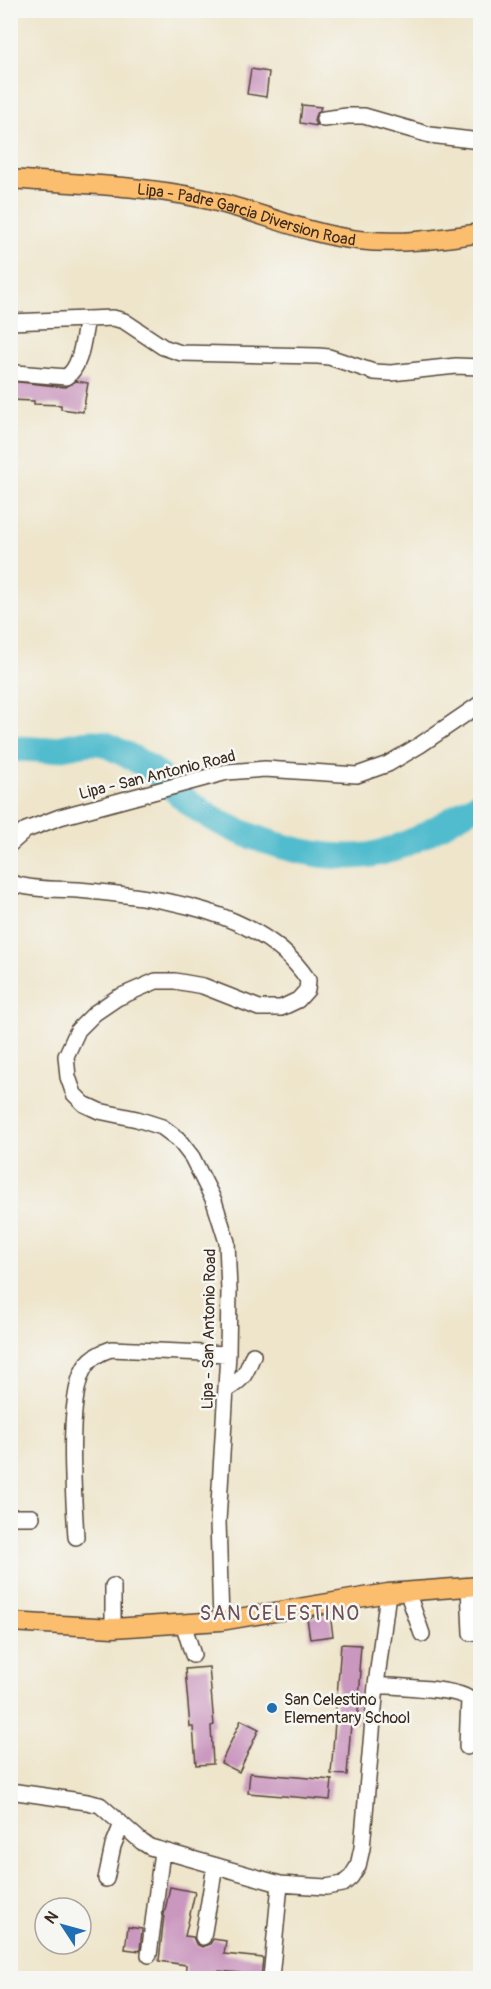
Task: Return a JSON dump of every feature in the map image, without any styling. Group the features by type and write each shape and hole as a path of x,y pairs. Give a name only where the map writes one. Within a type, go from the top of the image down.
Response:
{"main road":[{"name":"Lipa - Padre Garcia Diversion Road","path":"10,180 149,191 200,198 293,226 358,240 396,242 480,233"},
{"path":"10,1622 113,1628 221,1621 388,1593 475,1586"}],"street":[{"path":"324,119 364,116 430,135 480,141"},
{"path":"10,322 113,318 124,321 163,347 181,353 329,357 374,372 391,373 456,366 480,367"},
{"path":"16,373 66,377 71,374 77,365 87,319"},
{"name":"Lipa - San Antonio Road","path":"10,844 26,830 52,820 227,772 265,769 357,775 388,764 420,746 480,704"},
{"name":"Lipa - San Antonio Road","path":"10,882 155,898 207,910 251,929 284,952 299,966 308,980 307,990 298,1000 281,1008 259,1008 203,986 175,981 156,981 117,998 94,1013 78,1030 66,1056 68,1077 74,1095 84,1104 99,1111 162,1127 178,1139 192,1157 214,1201 227,1242 228,1354 218,1521 221,1621"},
{"path":"76,1537 73,1426 79,1382 87,1364 99,1354 111,1349 228,1354"},
{"path":"226,1390 239,1382 246,1374 253,1355"},
{"path":"10,1517 32,1517"},
{"path":"113,1586 113,1628"},
{"path":"471,1633 475,1586"},
{"path":"407,1591 422,1634"},
{"path":"10,1791 100,1805 142,1842 162,1851 215,1866 280,1884 326,1887 343,1884 358,1866 365,1827 376,1685 388,1593"},
{"path":"183,1623 193,1655"},
{"path":"376,1685 452,1691 465,1695 469,1699 467,1747"},
{"path":"106,1879 113,1846 122,1824"},
{"path":"148,1954 162,1851"},
{"path":"203,1937 215,1866"},
{"path":"272,1978 280,1884"}],"building":[{"path":"251,69 269,72 266,97 247,94"},
{"path":"302,105 321,107 315,116 314,121 317,126 300,123"},
{"path":"10,381 65,387 76,381 88,383 83,412 61,409 61,405 10,400"},
{"path":"330,1614 333,1636 310,1639 307,1618"},
{"path":"341,1644 361,1645 357,1724 351,1724 347,1775 331,1774"},
{"path":"209,1667 214,1725 211,1726 213,1764 196,1765 185,1669"},
{"path":"241,1720 259,1729 239,1772 221,1763"},
{"path":"250,1773 332,1780 330,1800 248,1793"},
{"path":"170,1887 195,1892 185,1936 193,1937 196,1944 202,1947 210,1944 213,1939 226,1941 224,1954 263,1958 261,1978 240,1978 240,1973 219,1971 218,1978 185,1978 186,1965 159,1961 164,1915"},
{"path":"128,1927 142,1929 140,1951 125,1949"}],"waterway":[{"path":"10,750 46,750 83,743 105,744 151,769 187,801 226,825 274,844 324,855 370,855 385,852 427,834 480,803"}],"place":[{"name":"San Celestino Elementary School","path":"272,1708"}],"district":[{"name":"SAN CELESTINO","path":"280,1613"}]}
